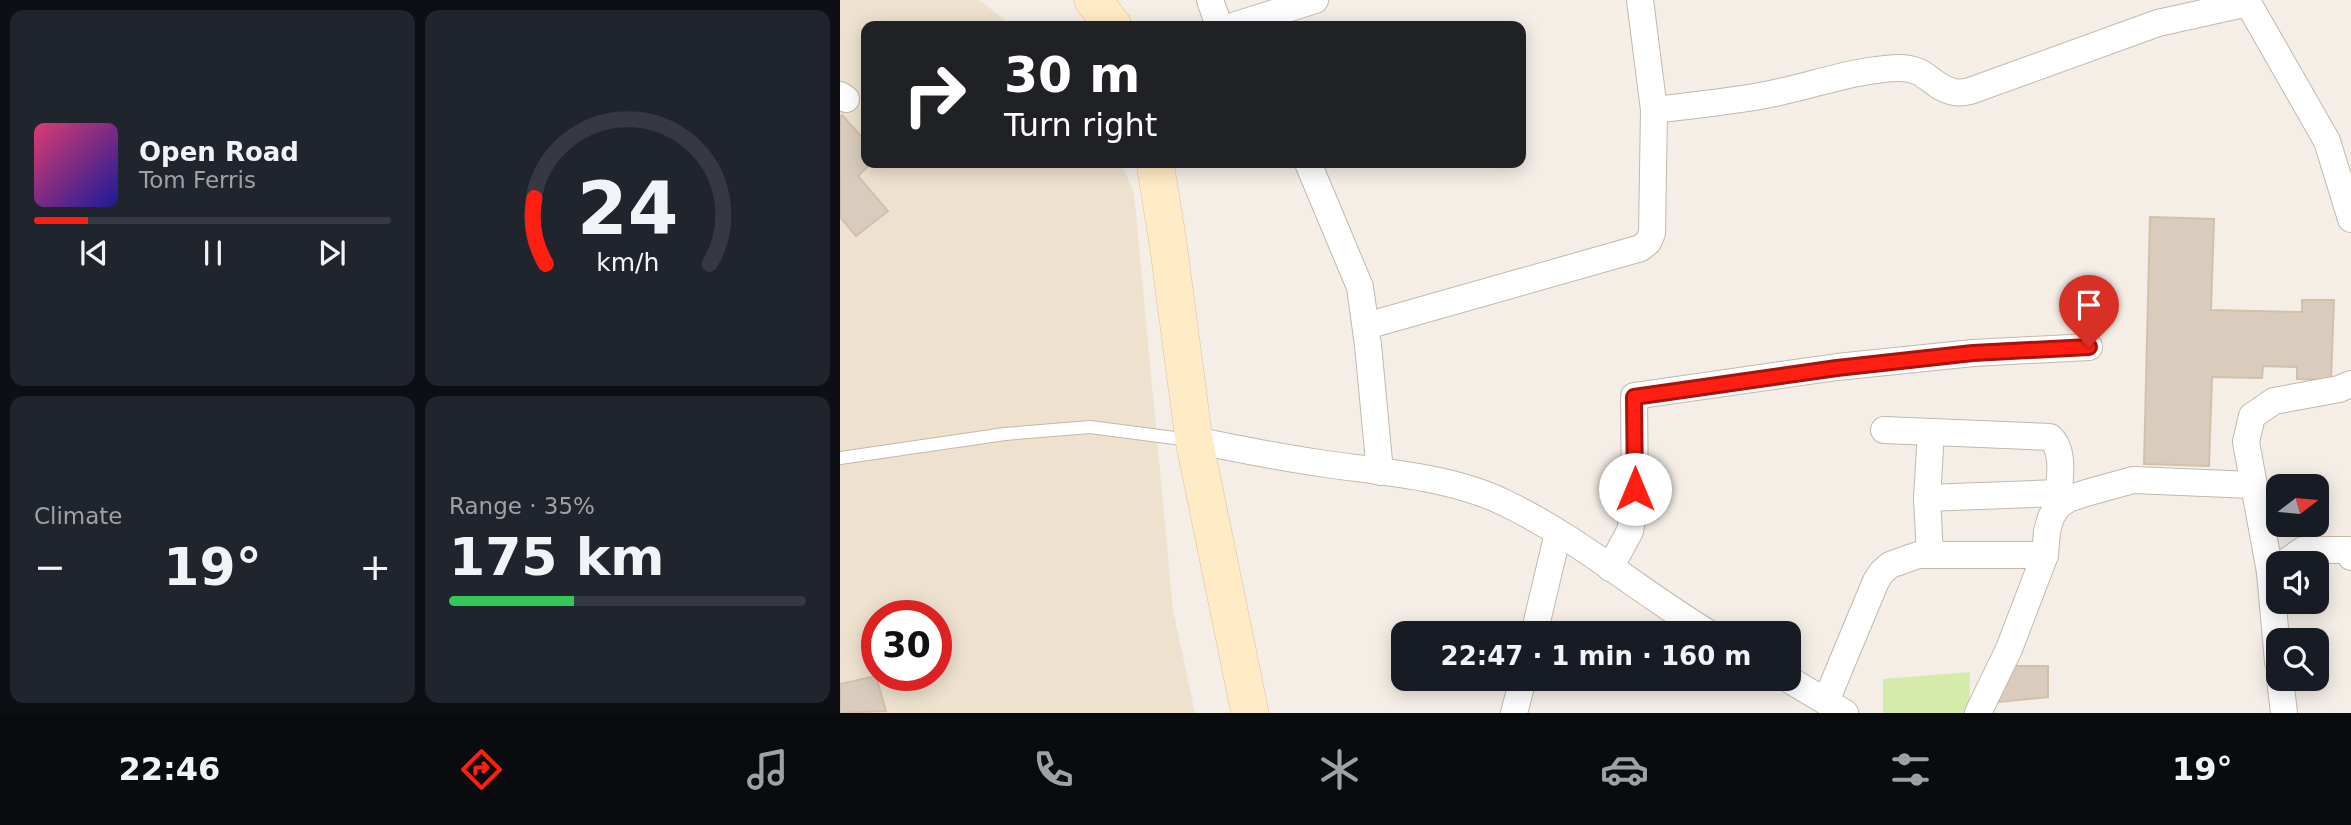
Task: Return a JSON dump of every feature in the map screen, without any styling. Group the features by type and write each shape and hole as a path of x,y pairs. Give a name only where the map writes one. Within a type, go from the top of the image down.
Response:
{"street":[{"path":"1093,0 1109,21"},
{"path":"1210,0 1217,21"},
{"path":"1256,21 1315,0"},
{"path":"1366,326 1641,248 1648,242 1652,233 1654,110 1640,0"},
{"path":"1654,110 1760,96 1896,68 1923,72 1955,93 1970,91 2158,23 2247,1 2339,140 2351,219"},
{"path":"1156,168 1194,440 1250,713"},
{"path":"1310,168 1360,287 1380,472"},
{"path":"1609,568 1630,531 1635,505 1634,397 1905,360 1973,353 2089,347"},
{"path":"2272,551 2252,485 2246,442 2252,416 2274,401 2339,389 2351,384"},
{"path":"1884,430 2050,437 2056,442 2059,452 2058,500 2047,531 2045,555 2009,649 1978,713"},
{"path":"1930,555 1927,498 1931,432"},
{"path":"1194,440 1460,487 1502,501 1558,533 1689,621"},
{"path":"1927,498 2058,500 2133,480 2252,485"},
{"path":"1537,621 1558,533"},
{"path":"2302,551 2348,550 2351,557"},
{"path":"1801,687 1835,707 1882,572 1903,559 1930,555 2045,555"},
{"path":"1514,713 1519,691"},
{"path":"2281,691 2284,713"}],"lane":[{"path":"840,458 1005,435 1090,427 1194,440"}],"shaded area":[{"path":"840,0 979,0 1006,21 861,21 861,168 1123,168 1134,193 1173,610 1195,713 840,713"}],"green space":[{"path":"1970,672 1969,713 1883,713 1883,679"}],"building":[{"path":"842,115 861,136 861,168 866,168 858,176 888,211 856,236 840,217"},
{"path":"2150,217 2214,219 2211,310 2302,312 2302,300 2334,300 2331,380 2297,379 2297,367 2263,366 2262,378 2212,377 2209,466 2144,464"},
{"path":"2004,666 2048,666 2048,697 1999,702"},
{"path":"861,679 861,691 880,691 886,711 840,713 840,684"}],"route":[{"path":"1635,489 1634,397 1837,368 1973,353 2089,347"}]}
